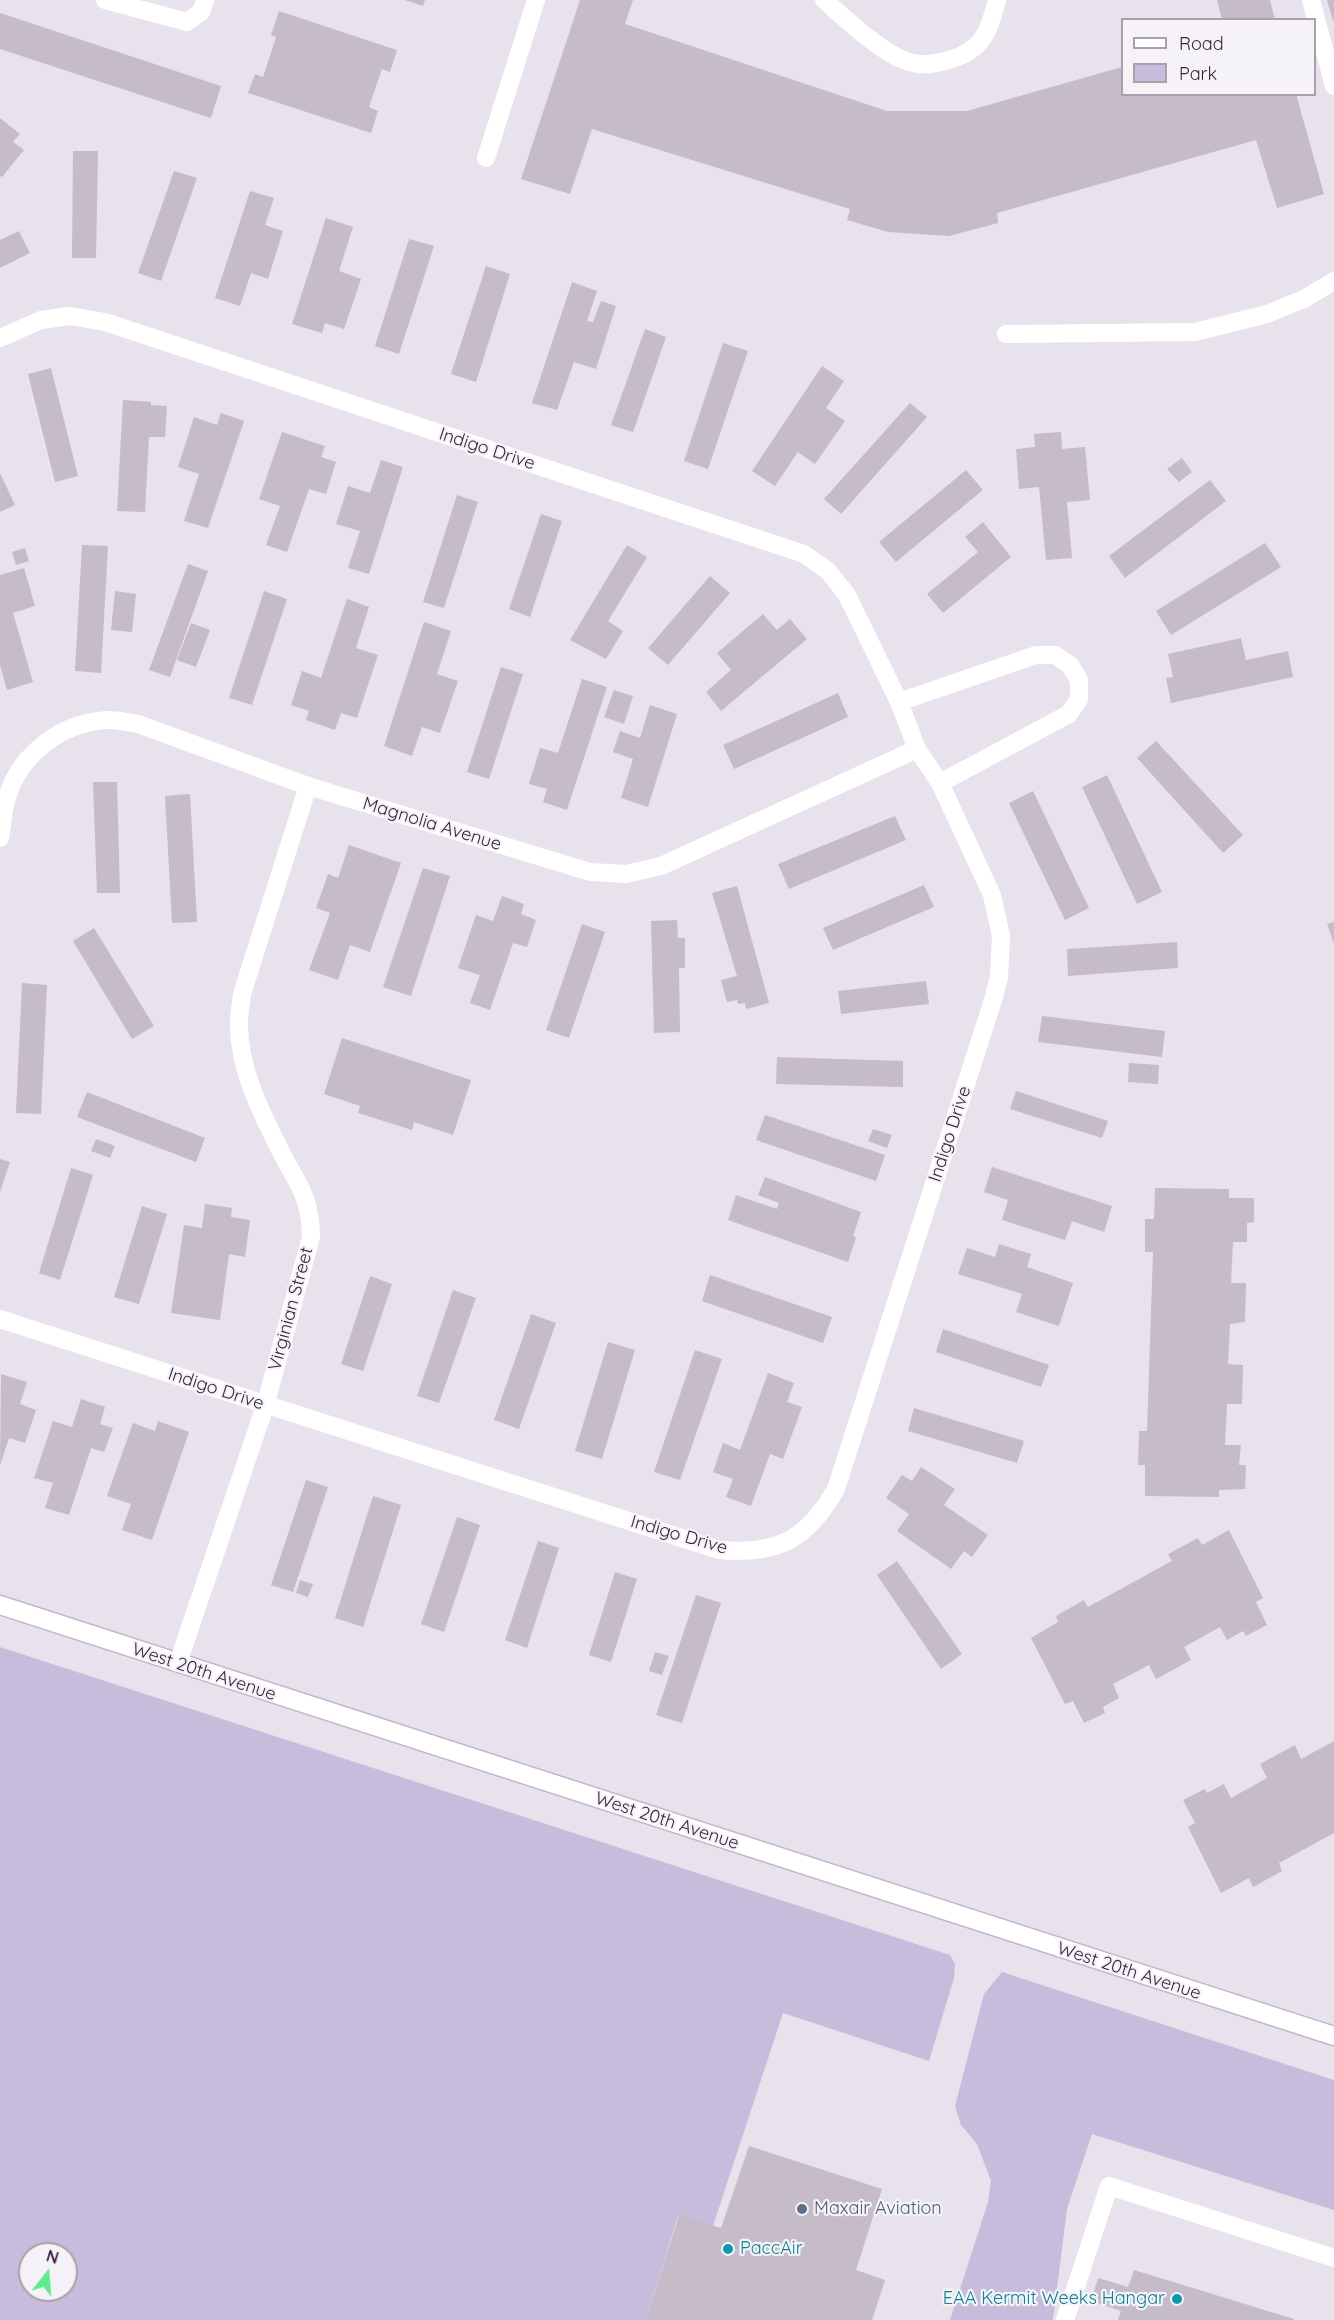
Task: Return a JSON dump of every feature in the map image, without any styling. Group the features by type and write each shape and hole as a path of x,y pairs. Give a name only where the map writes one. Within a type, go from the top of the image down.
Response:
{"street":[{"path":"105,0 187,22 201,12 205,0"},
{"path":"486,158 536,0"},
{"path":"824,0 886,51 912,63 935,64 968,54 983,39 997,0"},
{"path":"1311,0 1316,18"},
{"path":"1316,19 1334,86"},
{"path":"1006,334 1195,332 1267,314 1304,299 1334,281"},
{"name":"Indigo Drive","path":"0,338 40,320 70,316 105,322 804,554 828,571 847,595 900,702 917,749 940,783 992,895 1001,936 999,977 836,1490 823,1513 797,1536 772,1548 746,1552 720,1550 0,1320"},
{"path":"900,702 1036,655 1055,655 1070,665 1079,680 1079,699 1069,714 940,783"},
{"name":"Magnolia Avenue","path":"0,838 6,800 17,774 34,752 56,734 82,724 110,720 138,724 308,786 591,872 626,874 661,866 917,749"},
{"name":"Virginian Street","path":"178,1663 265,1406 311,1238 310,1214 304,1191 263,1114 244,1066 239,1023 242,994 308,786"},
{"name":"West 20th Avenue","path":"0,1605 1334,2036"},
{"path":"1065,2320 1109,2186 1334,2258"}],"green space":[{"path":"0,1647 950,1955 955,1964 954,1978 929,2061 783,2013 713,2226 678,2216 646,2320 0,2320"},
{"path":"1002,1972 1334,2080 1334,2210 1092,2134 1067,2209 1053,2320 950,2320 988,2202 991,2181 977,2144 961,2125 955,2106 984,1994"}],"building":[{"path":"405,0 425,0 423,6"},
{"path":"580,0 633,0 625,24 887,111 967,111 1121,67 1121,96 1297,96 1324,194 1277,208 1256,140 997,213 998,223 949,236 888,232 847,220 850,209 592,129 570,194 521,179"},
{"path":"1217,0 1270,0 1274,18 1222,18"},
{"path":"1327,0 1334,0 1334,21 1333,21"},
{"path":"279,11 397,50 390,72 382,69 369,107 378,111 371,133 248,93 255,74 263,77 276,37 271,35"},
{"path":"0,13 221,86 211,118 0,49"},
{"path":"0,118 20,134 13,142 24,150 2,177 0,176"},
{"path":"73,151 98,151 96,258 72,258"},
{"path":"174,171 197,178 161,281 138,273"},
{"path":"250,191 274,198 265,225 283,231 268,279 251,273 240,306 215,298"},
{"path":"326,218 353,227 339,271 361,279 344,329 325,323 322,333 292,324"},
{"path":"19,231 30,253 0,268 0,240"},
{"path":"409,239 434,246 399,354 375,346"},
{"path":"486,266 510,274 476,382 451,374"},
{"path":"572,282 597,291 587,321 593,322 601,301 616,306 596,369 574,362 557,410 532,403"},
{"path":"645,329 666,337 633,432 611,425"},
{"path":"723,343 748,351 708,469 684,461"},
{"path":"822,366 844,381 826,408 845,421 815,464 798,452 775,486 752,471"},
{"path":"51,368 78,476 55,482 28,374"},
{"path":"123,400 151,402 151,405 167,406 165,437 149,437 145,512 117,511"},
{"path":"910,403 927,417 841,514 824,499"},
{"path":"221,413 244,421 208,528 184,521 199,474 178,467 194,417 217,425"},
{"path":"282,432 325,446 321,457 336,462 326,494 309,489 287,552 266,545 280,506 259,499"},
{"path":"1061,432 1062,449 1085,447 1090,500 1067,502 1072,558 1046,560 1039,487 1019,489 1016,449 1035,447 1034,434"},
{"path":"1182,458 1192,472 1179,482 1167,469"},
{"path":"381,460 403,467 369,574 348,568 360,531 336,524 348,486 370,493"},
{"path":"966,470 983,490 896,562 879,542"},
{"path":"0,473 15,505 0,512"},
{"path":"1210,480 1226,501 1125,578 1109,556"},
{"path":"457,495 478,502 444,608 423,602"},
{"path":"541,514 562,521 530,617 509,609"},
{"path":"983,522 1011,557 943,613 927,594 978,552 965,537"},
{"path":"1265,543 1281,567 1171,635 1156,611"},
{"path":"82,545 108,546 101,673 75,671"},
{"path":"627,545 647,557 608,621 623,631 606,659 570,640"},
{"path":"25,548 29,561 16,565 12,552"},
{"path":"188,564 208,571 170,677 149,670"},
{"path":"24,568 35,606 13,613 33,682 7,690 0,665 0,575"},
{"path":"710,576 730,593 668,665 648,648"},
{"path":"115,591 136,594 132,632 111,630"},
{"path":"264,591 287,599 252,705 229,698"},
{"path":"347,599 369,607 356,648 378,655 357,718 341,713 335,730 306,720 309,711 291,705 302,671 321,678"},
{"path":"763,614 777,630 790,619 807,639 721,711 706,692 731,670 717,653"},
{"path":"424,622 451,631 437,674 458,681 440,733 422,727 412,756 384,746"},
{"path":"191,623 210,630 196,667 177,660"},
{"path":"1241,638 1246,660 1288,651 1293,677 1171,703 1166,678 1173,677 1168,654"},
{"path":"501,667 523,674 489,779 467,772"},
{"path":"582,679 607,687 567,810 543,802 547,789 529,784 540,748 558,753"},
{"path":"614,690 633,696 624,724 604,717"},
{"path":"838,693 848,717 734,769 723,745"},
{"path":"650,705 677,714 648,807 621,798 633,759 613,752 620,731 640,738"},
{"path":"1156,741 1243,835 1223,853 1137,758"},
{"path":"1107,775 1162,892 1137,904 1082,787"},
{"path":"93,782 117,782 120,893 97,893"},
{"path":"1033,791 1089,908 1065,920 1009,803"},
{"path":"190,794 197,922 172,923 165,796"},
{"path":"895,816 906,840 789,889 778,864"},
{"path":"349,845 401,863 370,952 350,945 338,980 309,970 330,913 316,908 328,874 338,878"},
{"path":"423,868 450,876 411,996 383,987"},
{"path":"924,885 934,907 833,950 823,928"},
{"path":"737,886 769,1003 746,1009 745,1003 738,1004 737,1000 727,1002 721,980 737,976 712,893"},
{"path":"502,896 524,904 521,914 536,920 527,947 513,943 490,1010 470,1003 480,975 458,968 476,915 493,921"},
{"path":"677,920 678,938 685,938 685,968 679,968 680,1032 654,1033 651,921"},
{"path":"1334,922 1334,944 1327,924"},
{"path":"582,924 605,932 569,1038 546,1030"},
{"path":"94,928 154,1026 132,1039 73,941"},
{"path":"1177,942 1178,968 1068,976 1067,949"},
{"path":"926,981 929,1004 841,1014 838,991"},
{"path":"22,983 47,985 41,1114 16,1113"},
{"path":"1042,1016 1165,1031 1162,1057 1038,1042"},
{"path":"342,1038 471,1080 453,1135 414,1122 412,1130 358,1113 360,1106 324,1094"},
{"path":"777,1057 903,1061 903,1087 776,1084"},
{"path":"1129,1063 1159,1065 1158,1084 1128,1082"},
{"path":"1016,1091 1108,1121 1102,1138 1010,1109"},
{"path":"87,1092 205,1138 196,1162 77,1117"},
{"path":"765,1115 885,1155 876,1181 756,1140"},
{"path":"873,1129 892,1135 887,1148 868,1141"},
{"path":"96,1139 115,1146 110,1158 91,1151"},
{"path":"0,1159 10,1162 0,1192"},
{"path":"992,1167 1112,1206 1104,1232 1072,1221 1065,1240 1002,1220 1008,1200 984,1192"},
{"path":"71,1168 93,1175 60,1280 39,1273"},
{"path":"765,1177 861,1212 848,1262 728,1220 736,1195 777,1209 779,1203 758,1195"},
{"path":"1155,1188 1229,1189 1229,1198 1254,1198 1254,1222 1247,1223 1247,1242 1233,1242 1231,1283 1246,1283 1245,1322 1230,1324 1228,1364 1243,1365 1242,1404 1227,1404 1225,1445 1241,1445 1239,1465 1246,1465 1245,1489 1219,1490 1219,1497 1145,1496 1145,1465 1138,1465 1139,1431 1147,1431 1153,1252 1145,1252 1145,1219 1154,1219"},
{"path":"205,1204 232,1208 231,1217 250,1220 245,1257 229,1254 220,1320 171,1313 184,1225 202,1228"},
{"path":"142,1206 167,1214 139,1304 114,1297"},
{"path":"999,1244 1031,1254 1027,1267 1073,1283 1059,1326 1016,1312 1022,1294 958,1274 967,1248 995,1257"},
{"path":"710,1275 832,1317 823,1343 702,1301"},
{"path":"370,1276 392,1284 363,1371 341,1364"},
{"path":"453,1290 476,1298 439,1403 417,1396"},
{"path":"531,1314 556,1323 519,1429 494,1420"},
{"path":"943,1329 1049,1365 1041,1387 936,1352"},
{"path":"608,1342 635,1350 602,1459 575,1451"},
{"path":"695,1350 722,1359 680,1480 654,1472"},
{"path":"768,1373 794,1383 787,1402 802,1407 783,1459 770,1454 751,1506 726,1497 733,1479 713,1472 723,1443 740,1450"},
{"path":"1,1374 27,1382 20,1404 36,1410 25,1443 9,1438 0,1465"},
{"path":"81,1399 105,1407 100,1424 113,1428 104,1452 91,1448 69,1515 45,1508 53,1483 34,1478 53,1421 72,1427"},
{"path":"914,1408 1024,1441 1017,1463 908,1431"},
{"path":"158,1421 189,1432 152,1540 122,1530 131,1504 107,1496 133,1423 155,1431"},
{"path":"921,1467 955,1489 944,1505 988,1535 972,1557 964,1551 951,1569 897,1531 909,1514 886,1498 902,1475 912,1481"},
{"path":"306,1480 328,1487 293,1592 271,1585"},
{"path":"373,1496 401,1505 363,1627 335,1618"},
{"path":"457,1517 480,1525 444,1632 421,1624"},
{"path":"1229,1530 1263,1598 1256,1602 1267,1625 1246,1636 1243,1631 1227,1640 1220,1627 1184,1647 1191,1660 1156,1679 1149,1665 1113,1684 1119,1698 1103,1707 1105,1713 1084,1723 1073,1701 1065,1704 1031,1638 1058,1622 1056,1616 1084,1600 1088,1607 1172,1561 1168,1554 1198,1538 1202,1545"},
{"path":"538,1541 559,1548 527,1648 505,1640"},
{"path":"897,1561 962,1654 941,1669 877,1575"},
{"path":"615,1572 637,1579 611,1662 589,1655"},
{"path":"300,1580 313,1584 308,1597 296,1593"},
{"path":"696,1595 721,1603 682,1723 656,1715"},
{"path":"655,1652 669,1656 662,1675 649,1671"},
{"path":"1334,1741 1334,1833 1279,1863 1282,1871 1253,1887 1249,1878 1221,1893 1188,1827 1195,1823 1183,1800 1205,1789 1207,1793 1224,1784 1231,1798 1267,1778 1260,1764 1295,1745 1301,1759"},
{"path":"749,2146 882,2189 856,2270 885,2280 872,2320 646,2320 679,2215 721,2228"},
{"name":"EAA Kermit Weeks Hangar","path":"1134,2270 1294,2320 1118,2320 1121,2311 1091,2301 1098,2278 1128,2287"}],"place":[{"name":"Maxair Aviation","path":"802,2209"},
{"name":"PaccAir","path":"728,2249"},
{"name":"EAA Kermit Weeks Hangar","path":"1177,2299"}]}
